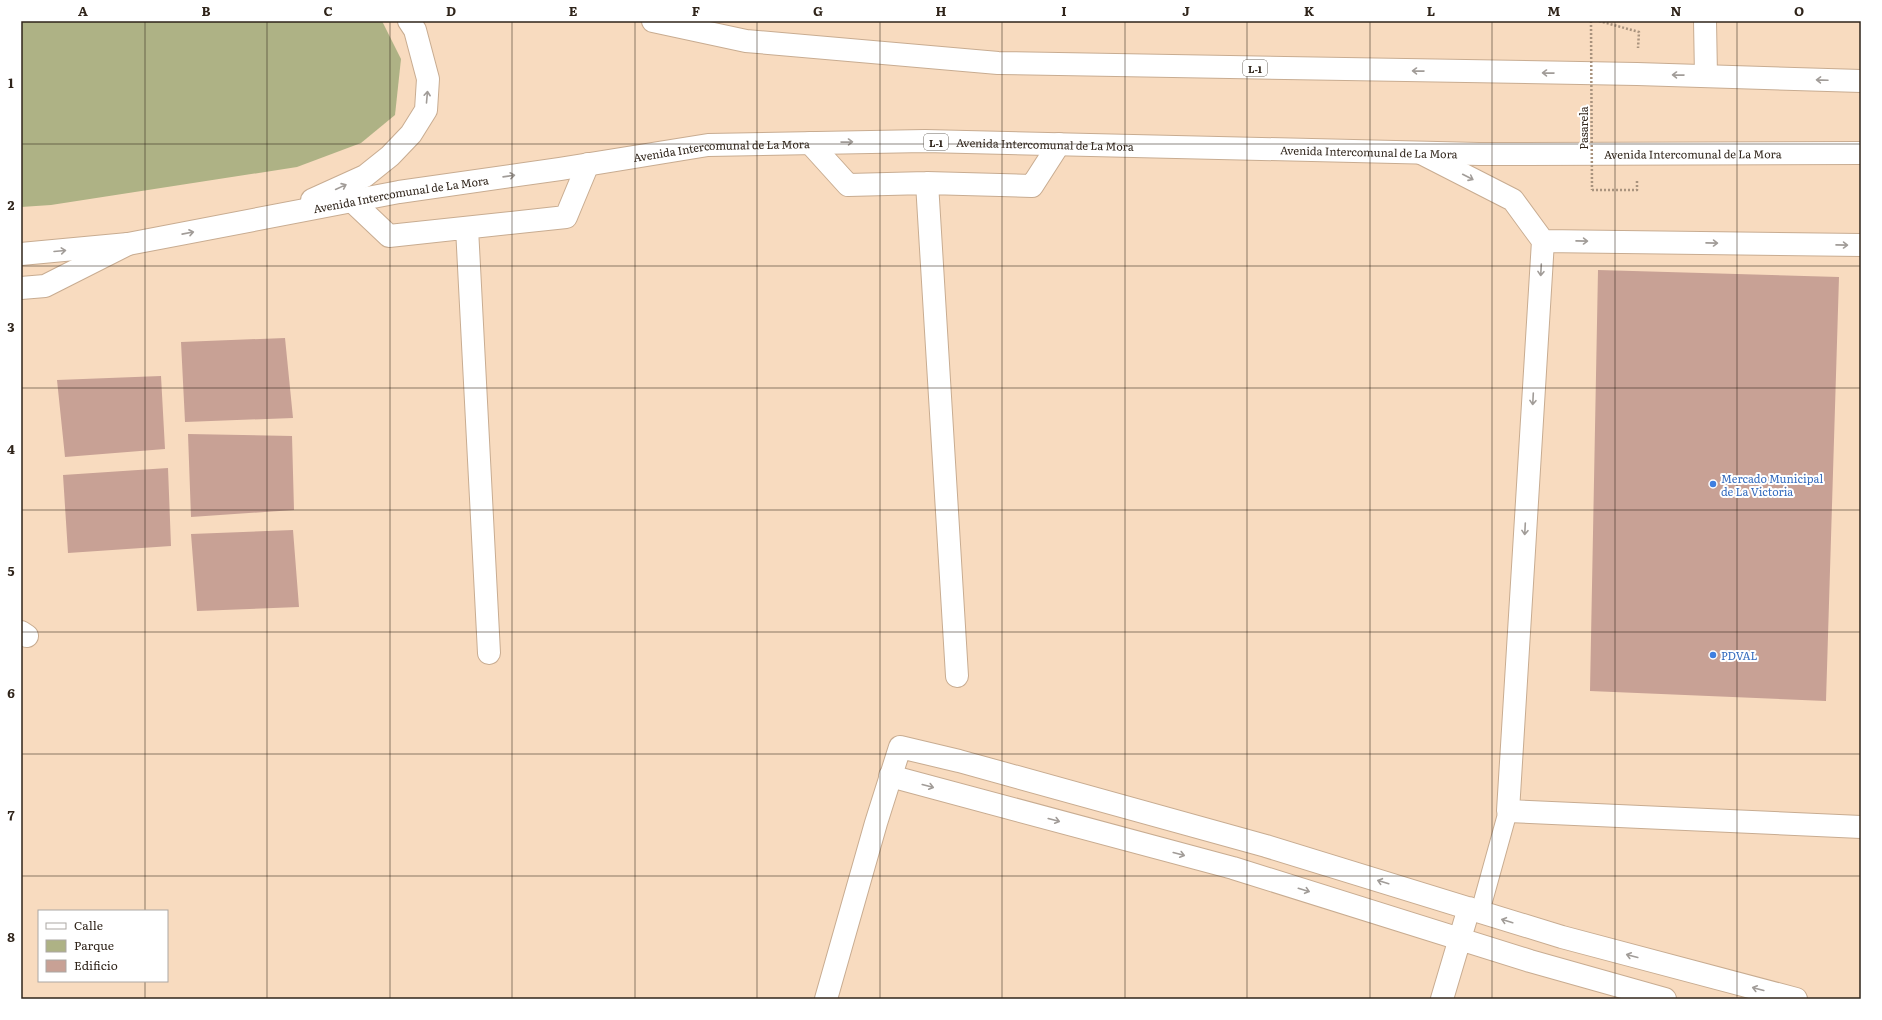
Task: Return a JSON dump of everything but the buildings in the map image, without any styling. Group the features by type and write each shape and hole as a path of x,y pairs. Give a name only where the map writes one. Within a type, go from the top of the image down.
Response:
{"street":[{"path":"280,214 365,176 390,156 410,134 426,110 428,79 415,30 409,21"},
{"name":"L-1","path":"653,21 746,40 998,64 1706,76 1861,81"},
{"path":"1705,21 1706,76"},
{"name":"Avenida Intercomunal de La Mora","path":"21,254 128,244 399,192 588,164 708,144 925,141 1421,153 1861,153"},
{"path":"810,143 848,185 927,183 1032,186 1059,144"},
{"path":"1421,153 1513,200 1543,241 1508,811 1861,827"},
{"path":"352,201 389,236 566,217 588,164"},
{"path":"927,183 957,676"},
{"path":"467,228 489,653"},
{"path":"1543,241 1861,245"},
{"path":"21,288 45,286 128,244"},
{"path":"826,999 890,776 900,747 959,761 1266,846 1562,937 1796,999"},
{"path":"890,776 1233,868 1530,962 1665,999"},
{"path":"1442,999 1460,940 1475,910"}],"lane":[{"path":"1475,910 1508,811"}],"path":[{"name":"Pasarela","path":"1591,21 1592,190 1637,190"},
{"path":"1599,21 1639,32"}],"green space":[{"path":"21,21 382,21 401,59 395,115 361,143 297,167 51,205 21,207"}],"place":[{"name":"Mercado Municipal de La Victoria","path":"1713,484"},
{"name":"PDVAL","path":"1713,655"}]}
